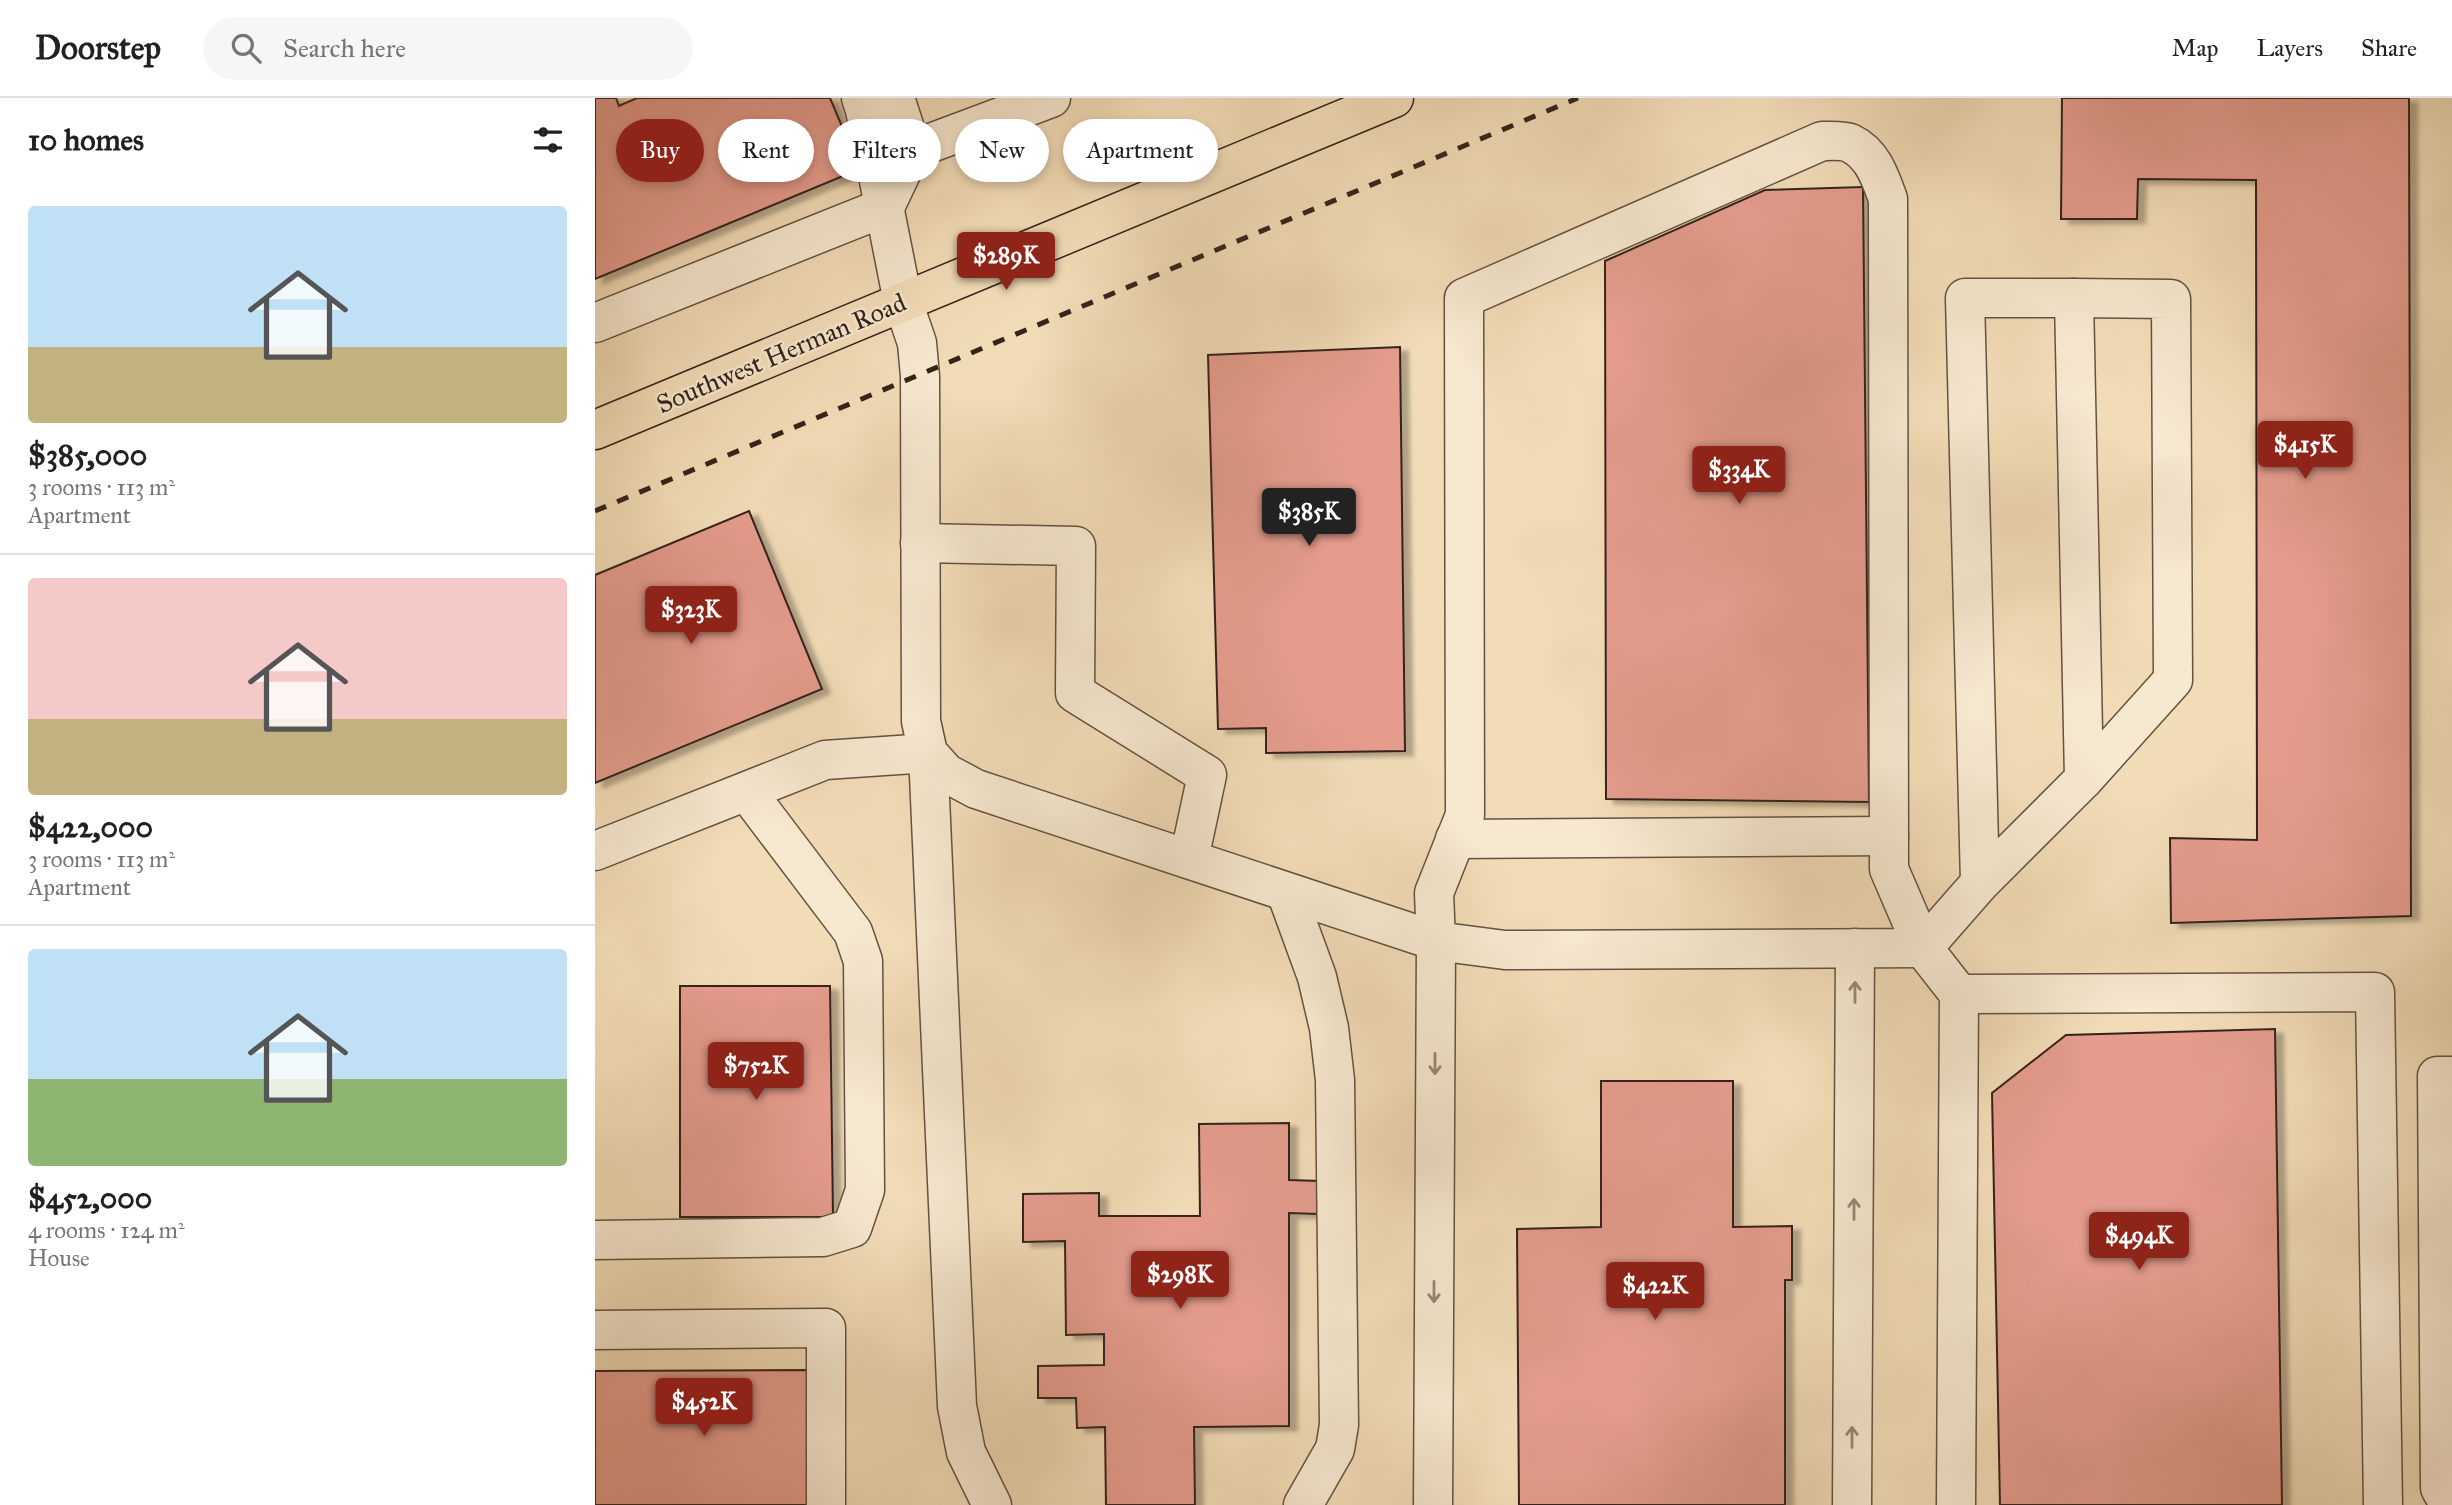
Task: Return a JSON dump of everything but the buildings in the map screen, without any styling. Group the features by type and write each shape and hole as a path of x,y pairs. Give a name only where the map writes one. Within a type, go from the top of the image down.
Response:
{"main road":[{"name":"Southwest Herman Road","path":"595,430 1394,98"}],"lane":[{"path":"861,98 866,110 902,302 917,343 920,376 921,722 928,752 957,1406 966,1451 992,1505"},
{"path":"895,98 902,119"},
{"path":"941,139 1051,98"},
{"path":"1433,1505 1434,893 1465,815 1464,298 1822,141 1849,142 1865,155 1877,168 1888,199 1889,870 1923,948 1959,994 1957,1505"},
{"path":"595,323 885,207 897,182"},
{"path":"928,752 946,774 976,789 1436,941 1505,950 1923,948 1980,883 2084,779 2173,680 2171,299 1965,298 1980,883"},
{"path":"2074,298 2084,779"},
{"path":"921,543 1076,546 1075,693 1207,775 1189,859"},
{"path":"595,851 825,760 928,752"},
{"path":"595,1240 823,1237 852,1228 866,1190 863,961 853,932 747,792"},
{"path":"1455,839 1889,836"},
{"path":"1286,891 1317,977 1329,1028 1335,1080 1339,1425 1335,1449 1303,1505"},
{"path":"1852,1505 1855,948"},
{"path":"1959,994 2375,992 2383,1505"},
{"path":"2452,1076 2437,1076 2440,1488 2452,1505"},
{"path":"595,1330 826,1328 826,1505"}],"railway":[{"path":"595,511 1578,98"}]}
